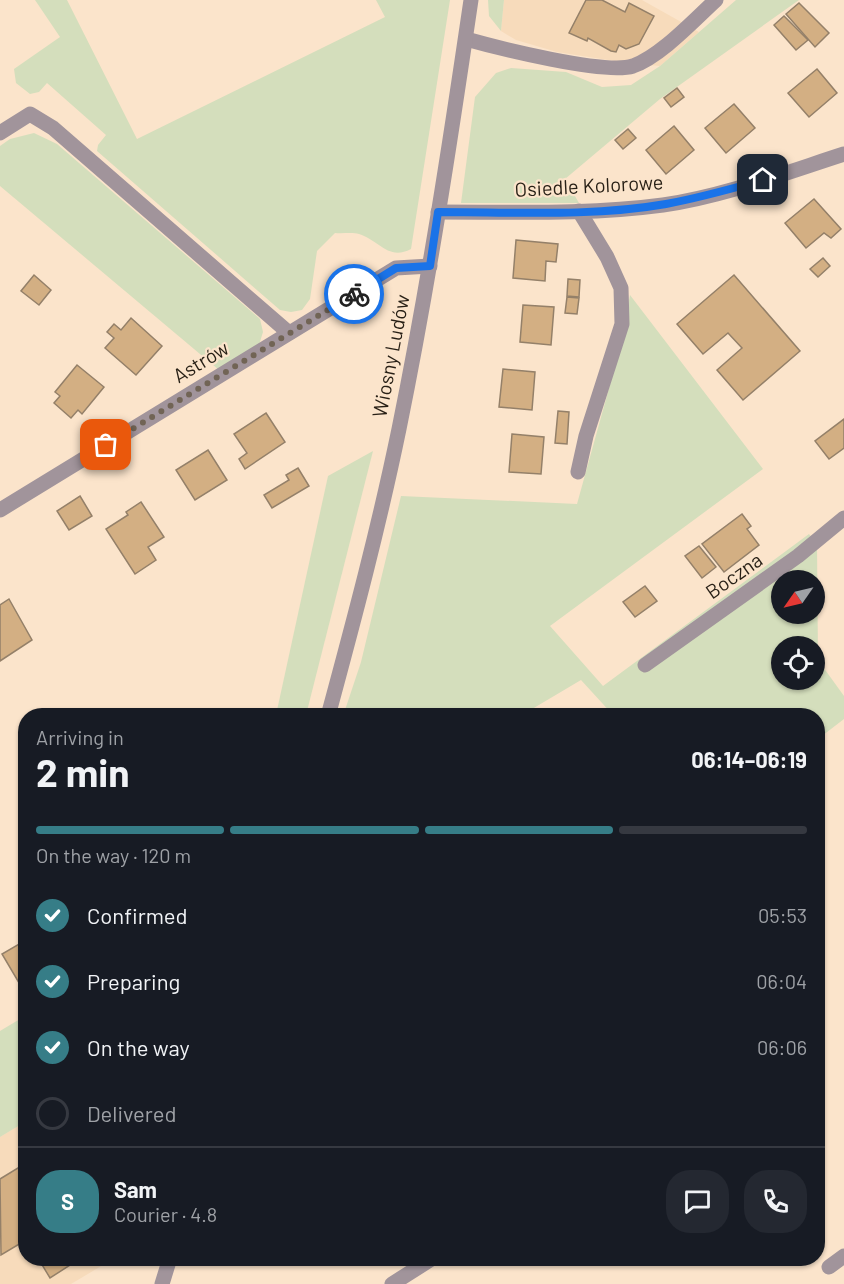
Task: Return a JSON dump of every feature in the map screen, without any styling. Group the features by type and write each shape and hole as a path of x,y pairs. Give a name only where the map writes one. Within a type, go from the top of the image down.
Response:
{"street":[{"name":"Wiosny Ludów","path":"330,708 383,501 430,266 471,0"},
{"path":"466,39 501,49 579,63 610,68 633,66 654,54 716,0"},
{"path":"0,133 30,114 53,128 289,333"},
{"name":"Osiedle Kolorowe","path":"438,212 579,211 664,205 708,196 844,154"},
{"path":"578,472 586,436 622,324 621,288 608,257 579,211"},
{"name":"Astrów","path":"0,510 396,268 430,266"},
{"name":"Boczna","path":"645,664 798,556 844,518"},
{"path":"829,1267 844,1256"},
{"path":"162,1284 168,1266"},
{"path":"392,1284 420,1266"}],"shaded area":[{"path":"504,0 642,0 699,32 660,66 557,52 516,40 501,31"},
{"path":"18,1126 18,1266 101,1266 71,1284 0,1284 0,1137"}],"green space":[{"path":"35,0 67,0 137,139 385,17 376,0 450,0 411,249 396,253 359,234 335,233 317,251 310,299 302,310 291,312 280,310 97,151 98,145 106,135 47,83 39,92 30,94 16,83 14,69 60,37"},
{"path":"488,0 504,0 501,31 489,16"},
{"path":"736,0 799,0 660,99 565,179 579,203 461,203 475,97 496,73 511,68 566,72 602,87 631,85 660,66"},
{"path":"34,133 57,144 260,319 263,332 259,345 219,370 0,186 0,146 10,139"},
{"path":"630,295 763,469 550,626 603,686 809,534 817,544 817,570 771,570 771,624 818,624 818,636 771,636 771,690 825,690 825,670 844,696 844,719 825,734 825,708 607,708 581,680 534,708 346,708 361,662 401,496 577,504 619,352"},
{"path":"373,451 308,708 278,708 328,476"},
{"path":"18,1020 18,1126 0,1137 0,1031"}],"building":[{"path":"586,0 602,0 625,12 629,3 654,16 639,44 626,49 619,45 616,52 611,51 588,38 587,41 569,33"},
{"path":"799,3 829,33 815,47 786,14"},
{"path":"784,16 808,40 796,50 774,25"},
{"path":"817,69 837,93 809,117 788,93"},
{"path":"677,88 684,97 671,107 664,98"},
{"path":"734,104 755,128 726,153 705,128"},
{"path":"674,126 694,150 666,174 646,150"},
{"path":"628,129 636,138 623,149 615,140"},
{"path":"814,199 841,229 831,238 824,233 806,248 785,223"},
{"path":"516,240 558,244 556,262 546,261 545,281 513,278"},
{"path":"823,258 830,266 818,277 810,269"},
{"path":"34,275 51,290 39,305 21,291"},
{"path":"734,275 800,351 743,400 717,370 742,348 728,333 703,354 677,324"},
{"path":"568,279 580,280 579,297 567,296"},
{"path":"567,297 579,298 577,314 565,313"},
{"path":"523,305 554,307 551,345 520,342"},
{"path":"131,318 162,346 136,375 105,348 114,338 107,332 114,324 121,330"},
{"path":"77,365 104,387 82,414 78,410 71,418 54,403 60,396 55,392"},
{"path":"503,369 535,372 532,410 499,407"},
{"path":"558,411 569,412 567,444 555,443"},
{"path":"266,413 285,442 245,469 239,459 247,453 234,434"},
{"path":"844,419 844,448 829,459 815,441"},
{"path":"512,434 544,437 541,474 509,472"},
{"path":"208,450 227,480 195,500 176,470"},
{"path":"298,468 309,486 272,508 264,495 289,480 286,475"},
{"path":"80,496 92,516 69,530 57,511"},
{"path":"141,502 164,537 148,547 156,560 135,574 106,529 128,515 126,512"},
{"path":"742,514 751,526 747,529 759,545 724,572 702,544"},
{"path":"699,546 716,567 702,578 685,556"},
{"path":"645,586 657,601 635,617 623,602"},
{"path":"9,599 32,640 0,661 0,605"},
{"path":"18,945 18,981 2,954"},
{"path":"18,1168 18,1245 1,1255 0,1179"},
{"path":"43,1266 69,1266 50,1278"}],"way so far":[{"path":"106,445 354,294"}],"route":[{"path":"354,294 396,268 430,266 438,212 618,210 664,205 708,196 763,180"}]}
